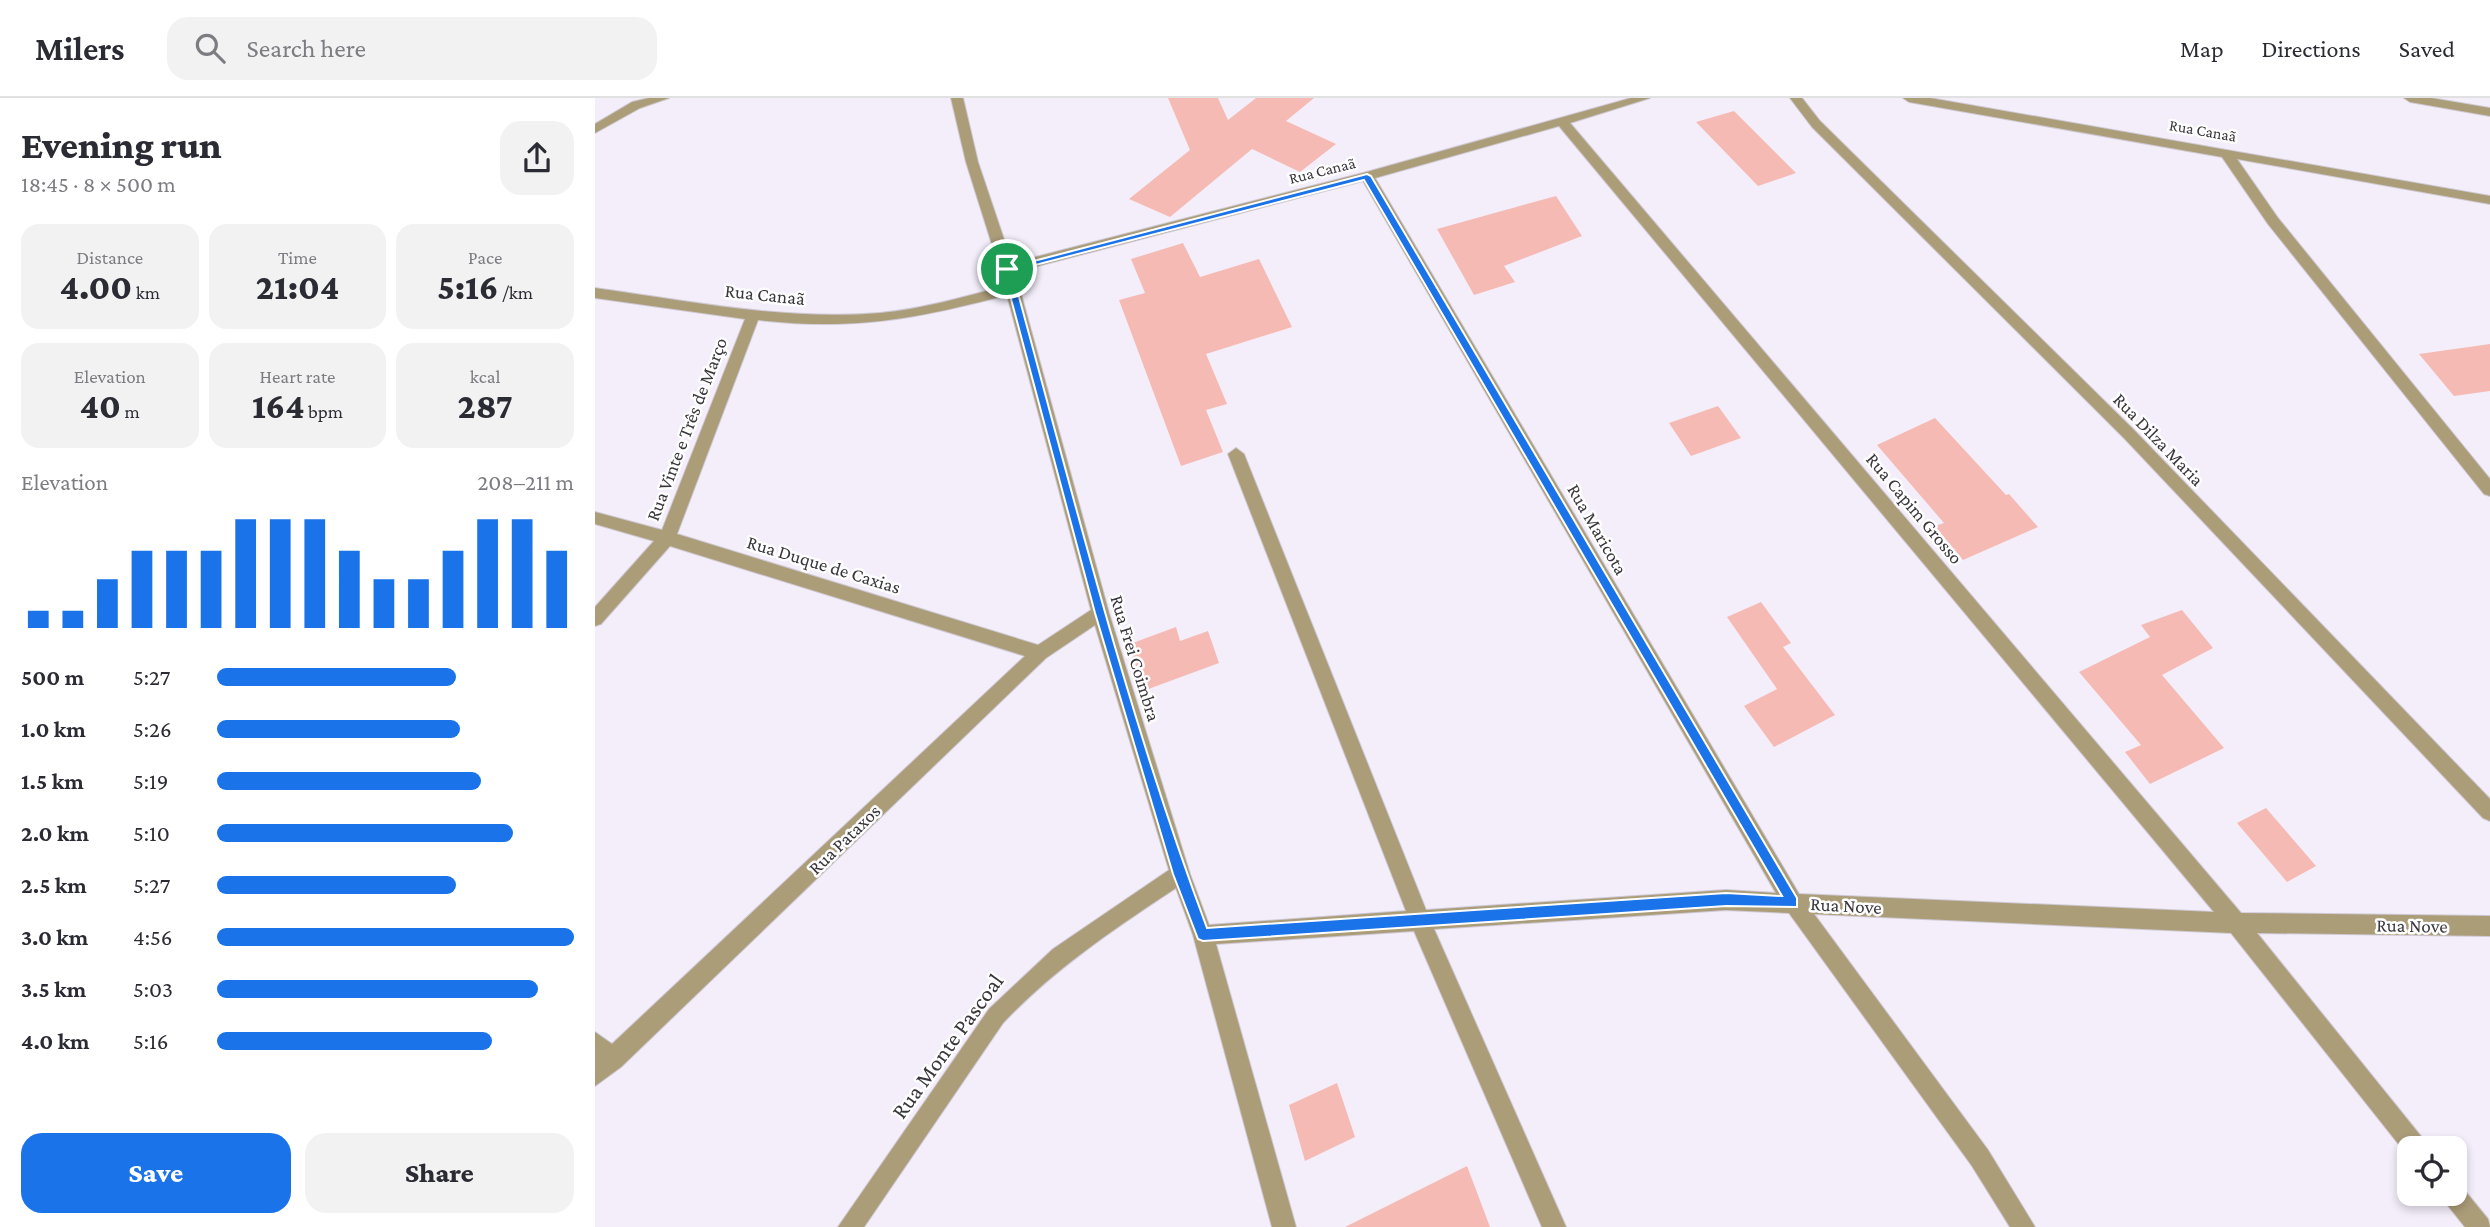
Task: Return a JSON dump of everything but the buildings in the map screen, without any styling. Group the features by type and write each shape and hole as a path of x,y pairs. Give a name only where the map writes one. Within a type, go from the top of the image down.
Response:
{"street":[{"path":"595,130 638,101 663,98"},
{"name":"Rua Frei Coimbra","path":"957,98 972,162 1007,269 1100,613 1180,874 1203,935 1284,1227"},
{"name":"Rua Canaã","path":"1007,269 1367,176 1644,98"},
{"name":"Rua Dilza Maria","path":"1796,98 1815,124 2138,444 2490,812"},
{"name":"Rua Canaã","path":"1909,98 2490,200"},
{"path":"2410,98 2490,112"},
{"name":"Rua Capim Grosso","path":"1562,120 2236,923 2406,1136"},
{"path":"2225,152 2273,221 2490,490"},
{"name":"Rua Maricota","path":"1367,176 1793,902 1980,1158 2023,1227"},
{"name":"Rua Canaã","path":"595,293 828,320 881,318 936,309 1012,289"},
{"name":"Rua Vinte e Três de Março","path":"595,619 667,537 754,313"},
{"path":"1235,454 1419,918 1554,1227"},
{"name":"Rua Duque de Caxias","path":"595,518 667,537 1040,653"},
{"name":"Rua Pataxos","path":"595,1075 1040,653 1100,613"},
{"name":"Rua Monte Pascoal","path":"850,1227 996,1016 1016,993 1042,968 1180,874"},
{"name":"Rua Nove","path":"1203,935 1419,918 1726,900 2236,923 2490,926"},
{"path":"595,1043 613,1059"},
{"path":"2463,1206 2480,1227"}],"route":[{"path":"1367,176 1793,902 1726,900 1419,918 1203,935 1180,874 1100,613 1007,269 1367,176"}]}
